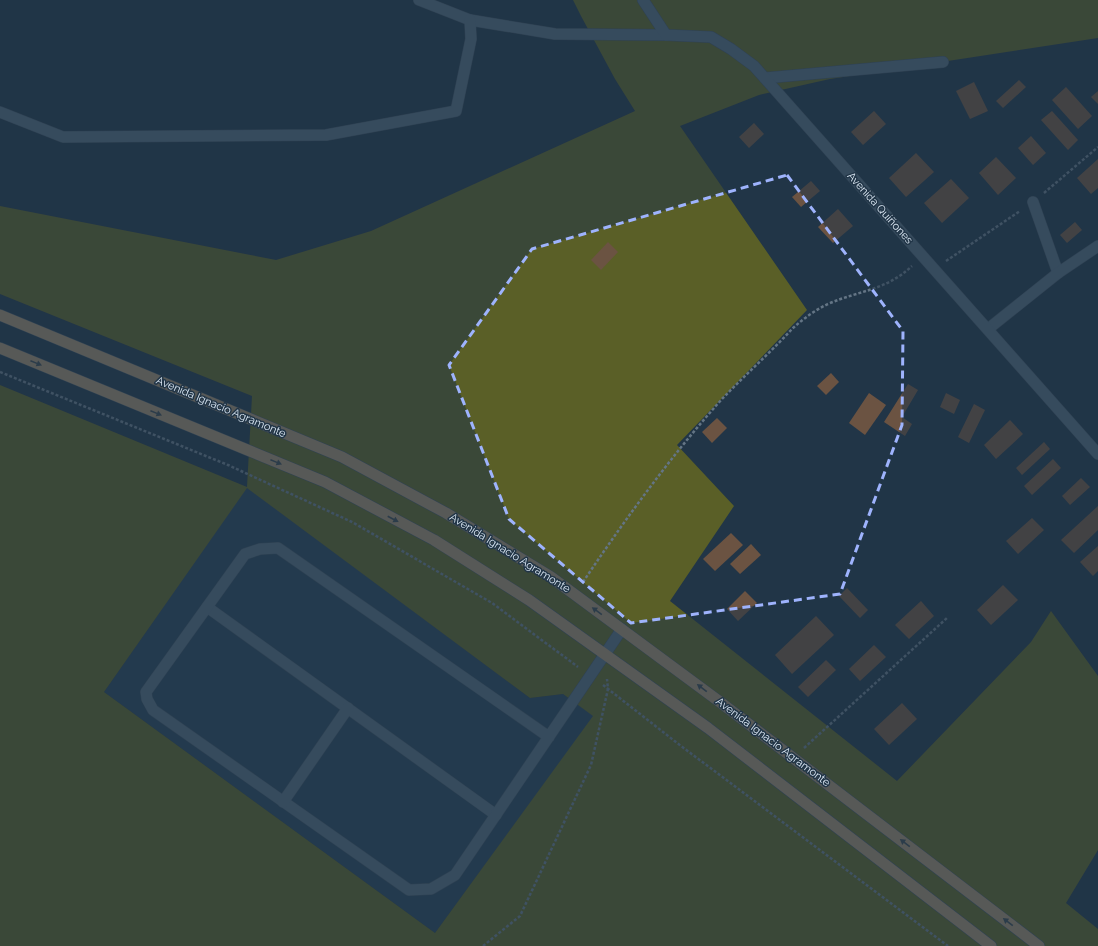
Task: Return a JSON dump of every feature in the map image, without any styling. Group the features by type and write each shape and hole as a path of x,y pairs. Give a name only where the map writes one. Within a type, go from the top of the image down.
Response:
{"main road":[{"name":"Avenida Ignacio Agramonte","path":"0,315 342,457 446,513 551,577 793,758 1040,946"},
{"path":"0,348 325,482 434,540 530,600 708,728 991,946"}],"street":[{"name":"Avenida Quiñones","path":"419,0 470,20 555,34 710,37 731,49 754,66 765,78 1098,454"},
{"path":"642,0 666,35"},
{"path":"0,112 63,138 326,135 456,111 470,40 470,20"},
{"path":"765,78 943,62"},
{"path":"1033,202 1058,273"},
{"path":"988,329 1058,273 1098,246"},
{"path":"549,737 278,548 260,548 245,554 146,692 147,699 153,710 409,890 431,889 455,875 549,737 622,629"},
{"path":"207,607 496,815"},
{"path":"282,802 348,708"}],"path":[{"path":"574,594 616,533 690,437 723,398 793,328 803,319 827,304 886,284 898,278 923,256"},
{"path":"0,372 228,465 352,522 492,603 948,946"},
{"path":"793,758 947,618"},
{"path":"483,946 520,916 591,766 608,689 605,654"}],"highlighted area":[{"path":"787,175 903,331 902,425 840,594 631,623 509,519 449,365 532,249"}],"shaded area":[{"path":"247,487 530,698 563,694 594,716 435,933 104,692"}],"green space":[{"path":"573,0 1098,0 1098,38 830,79 759,95 680,126 807,310 677,445 734,506 670,601 897,781 1031,642 1051,611 1098,676 1098,850 1066,903 1098,929 1098,946 0,946 0,385 247,487 252,396 0,294 0,206 276,260 371,231 635,111 615,79","holes":["247,488 530,698 563,694 593,716 435,933 104,692"]}],"building":[{"path":"1019,80 1026,87 1003,108 996,101"},
{"path":"974,82 988,111 970,119 956,91"},
{"path":"1066,87 1092,116 1078,129 1052,100"},
{"path":"1098,91 1098,104 1091,97"},
{"path":"874,111 886,124 863,145 851,132"},
{"path":"1052,111 1078,140 1068,150 1041,120"},
{"path":"754,123 764,134 749,148 739,137"},
{"path":"1031,136 1046,153 1033,165 1018,148"},
{"path":"916,153 934,172 906,197 889,178"},
{"path":"996,157 1016,178 998,195 979,173"},
{"path":"1098,159 1098,188 1091,194 1077,178"},
{"path":"951,179 969,198 942,223 924,203"},
{"path":"811,181 820,191 801,207 792,197"},
{"path":"838,209 853,226 833,243 818,227"},
{"path":"1075,222 1082,230 1067,243 1060,235"},
{"path":"608,242 618,252 601,270 591,260"},
{"path":"831,373 839,382 826,395 817,386"},
{"path":"908,384 918,390 902,417 912,424 905,436 884,422"},
{"path":"869,393 886,405 865,435 849,423"},
{"path":"946,393 960,400 954,414 940,407"},
{"path":"974,404 985,410 969,443 958,437"},
{"path":"717,418 727,428 712,443 702,432"},
{"path":"1010,420 1023,434 996,459 984,445"},
{"path":"1044,442 1050,449 1022,475 1016,468"},
{"path":"1053,459 1061,468 1032,495 1024,486"},
{"path":"1081,478 1090,487 1070,505 1062,496"},
{"path":"1098,506 1098,530 1074,553 1061,540"},
{"path":"1032,518 1044,530 1018,554 1006,541"},
{"path":"731,533 743,545 715,571 703,559"},
{"path":"751,544 761,555 740,574 730,564"},
{"path":"1098,546 1098,571 1093,576 1080,562"},
{"path":"1003,585 1018,600 991,625 977,610"},
{"path":"847,588 868,610 860,618 839,596"},
{"path":"745,591 757,603 738,621 727,609"},
{"path":"921,601 934,616 909,639 895,625"},
{"path":"816,616 834,635 792,674 775,655"},
{"path":"874,645 886,657 860,681 849,669"},
{"path":"826,660 836,670 808,697 798,687"},
{"path":"902,703 917,719 889,745 874,729"}]}
